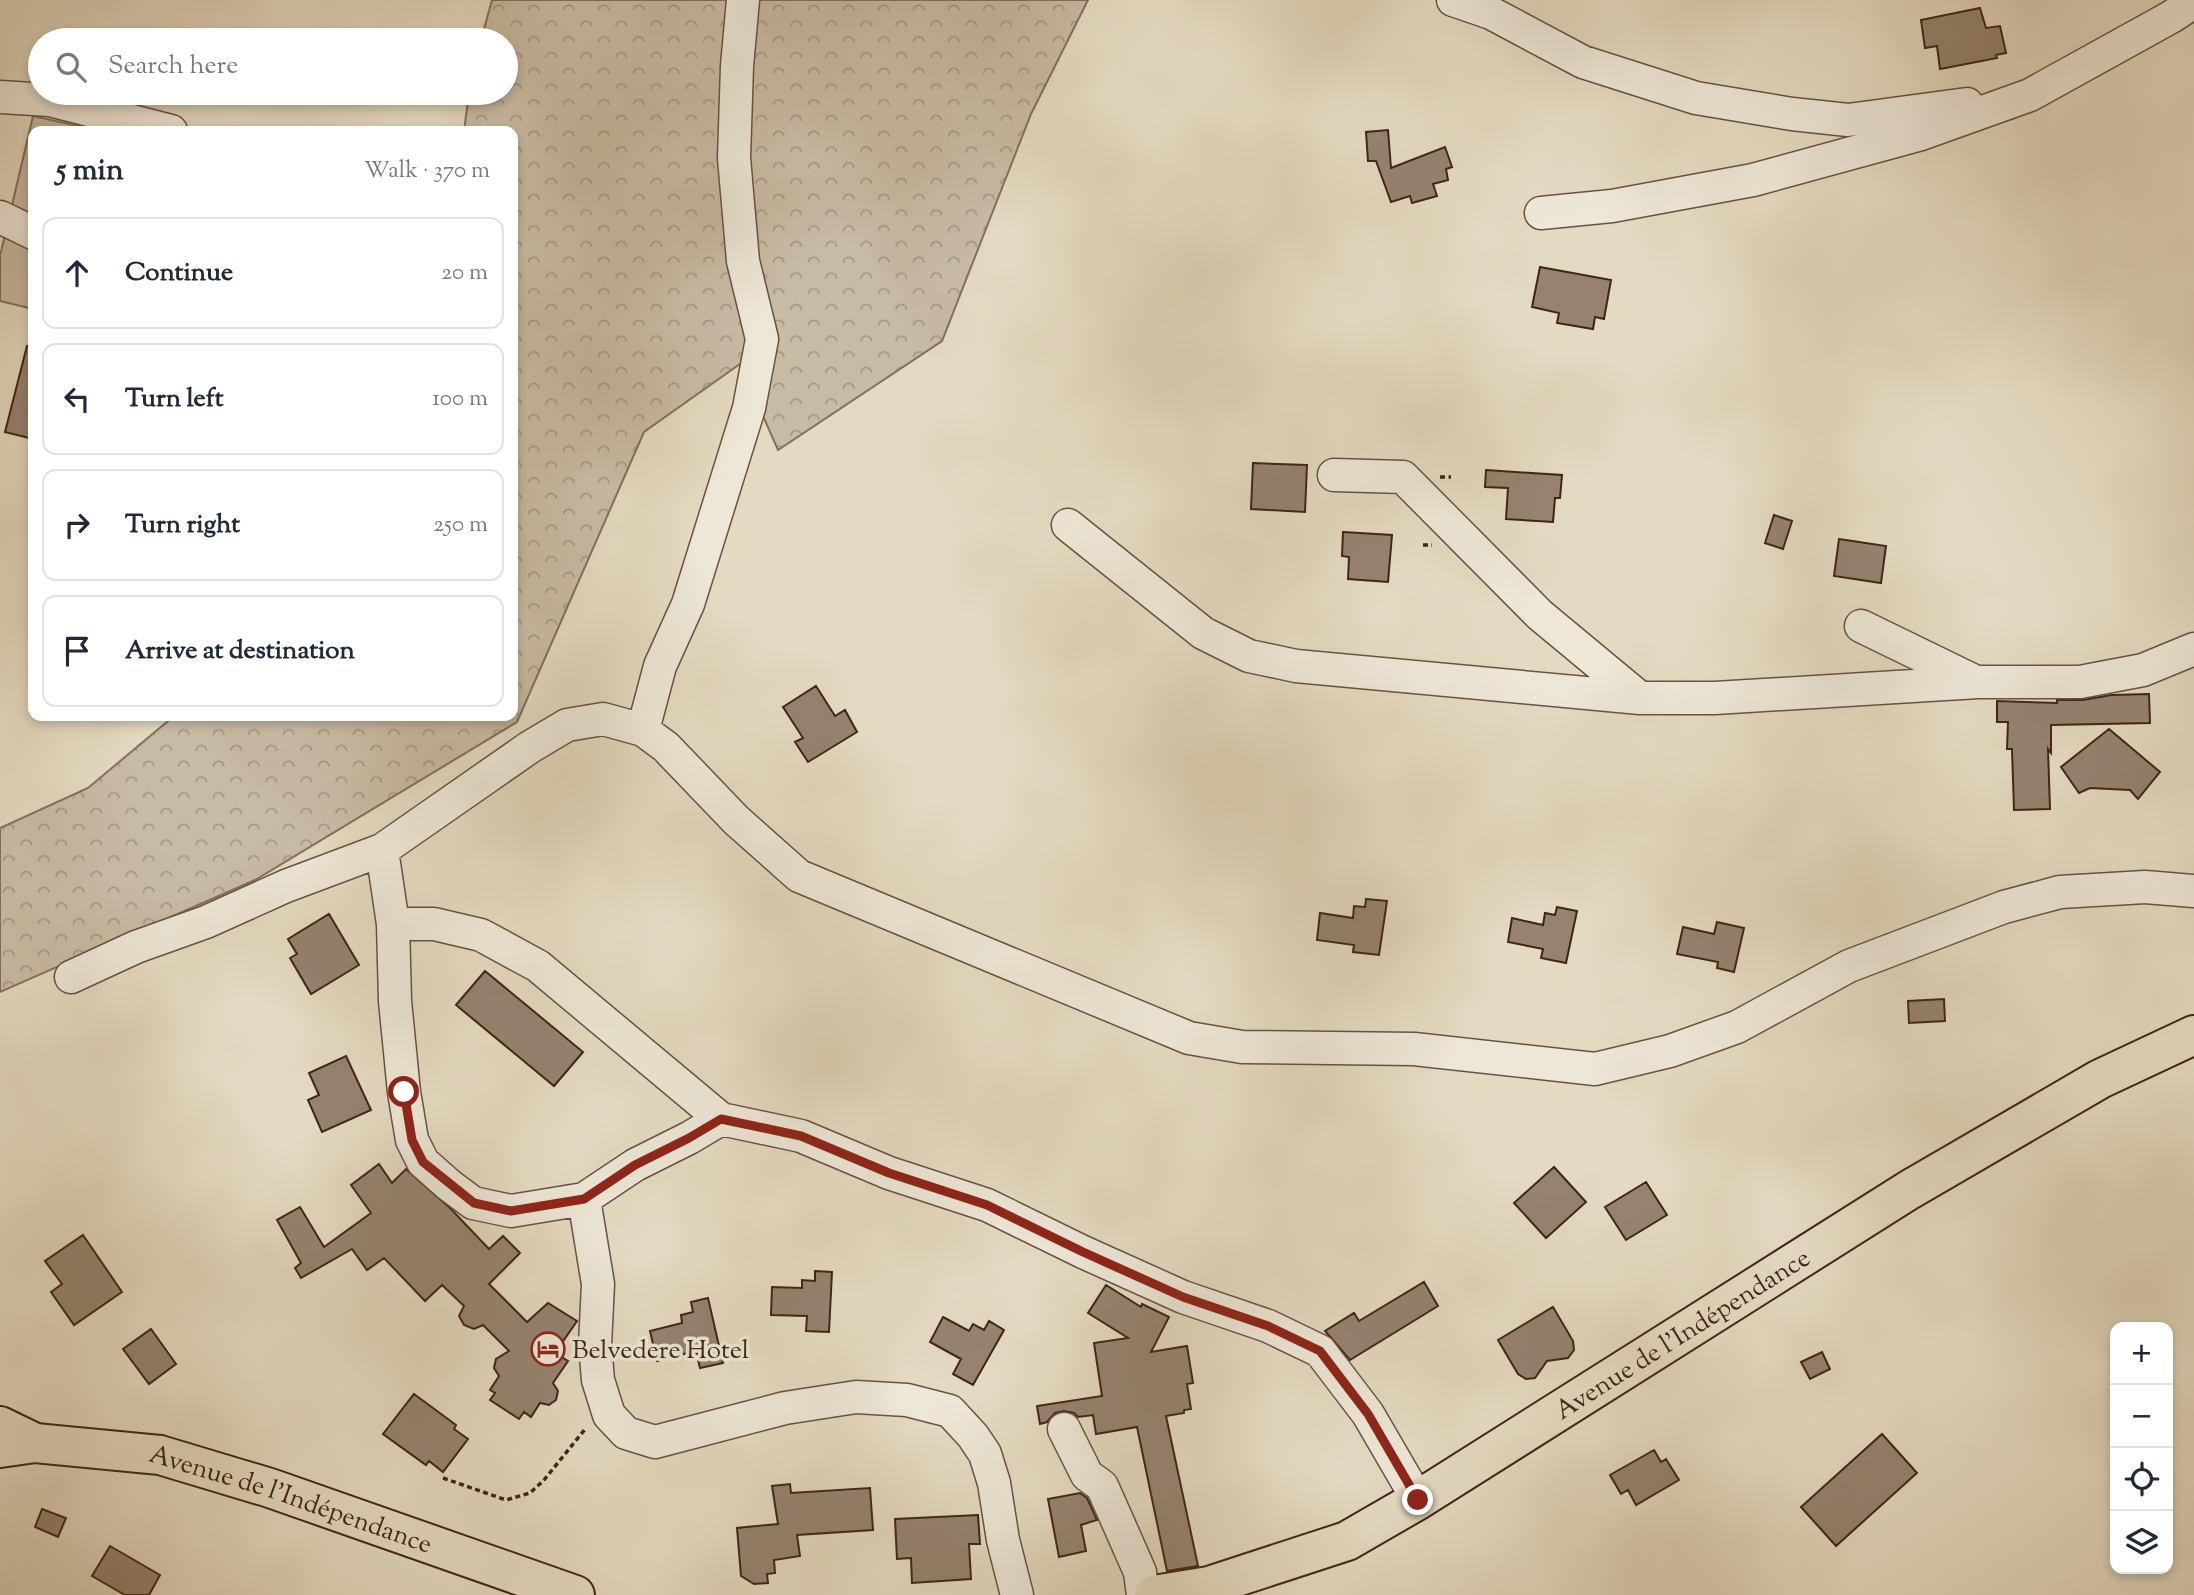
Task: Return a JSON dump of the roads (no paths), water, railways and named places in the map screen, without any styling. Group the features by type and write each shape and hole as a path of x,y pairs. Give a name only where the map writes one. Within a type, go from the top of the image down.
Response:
{"main road":[{"name":"Avenue de l'Indépendance","path":"1154,1595 1209,1586 1347,1541 1418,1500 1909,1190 2100,1079 2194,1035"},
{"path":"0,1426 17,1446"},
{"name":"Avenue de l'Indépendance","path":"17,1446 160,1455 270,1488 575,1595"}],"street":[{"path":"643,730 660,666 688,604 749,408 762,339 743,261 734,158 737,65 743,0"},
{"path":"1453,0 1491,13 1583,62 1696,97 1778,112 1848,120 2031,95"},
{"path":"1541,213 1612,206 1754,180 1921,134 2031,95 2194,2"},
{"path":"0,97 28,99"},
{"path":"70,105 151,126"},
{"path":"0,217 28,231"},
{"path":"1334,475 1403,477 1540,615 1640,698"},
{"path":"1068,526 1203,633 1249,656 1296,666 1640,698 1715,698 1978,682 2080,682 2143,670 2194,649"},
{"path":"1861,626 1978,682"},
{"path":"71,977 136,947 206,922 286,886 382,850 530,747 567,725 603,719 643,730 666,747 736,820 799,876 1189,1038 1242,1047 1414,1049 1595,1069 1670,1051 1737,1027 1849,966 2004,907 2060,892 2145,887 2194,891"},
{"path":"382,850 393,925 395,1001 404,1092 412,1140 423,1162 474,1203 511,1211 584,1199 635,1165 721,1119"},
{"path":"393,925 434,924 481,935 538,966 721,1119 801,1136 889,1173 987,1205 1183,1297 1268,1326 1320,1351 1368,1414 1418,1500"},
{"path":"584,1199 598,1284 595,1345 598,1380 609,1415 626,1433 655,1441 785,1408 856,1397 907,1399 950,1411 985,1454 994,1483 1003,1540 1017,1595"},
{"path":"1064,1429 1087,1475 1102,1486 1140,1572 1143,1595"}],"place":[{"name":"Belvedere Hotel","path":"548,1349"}]}
